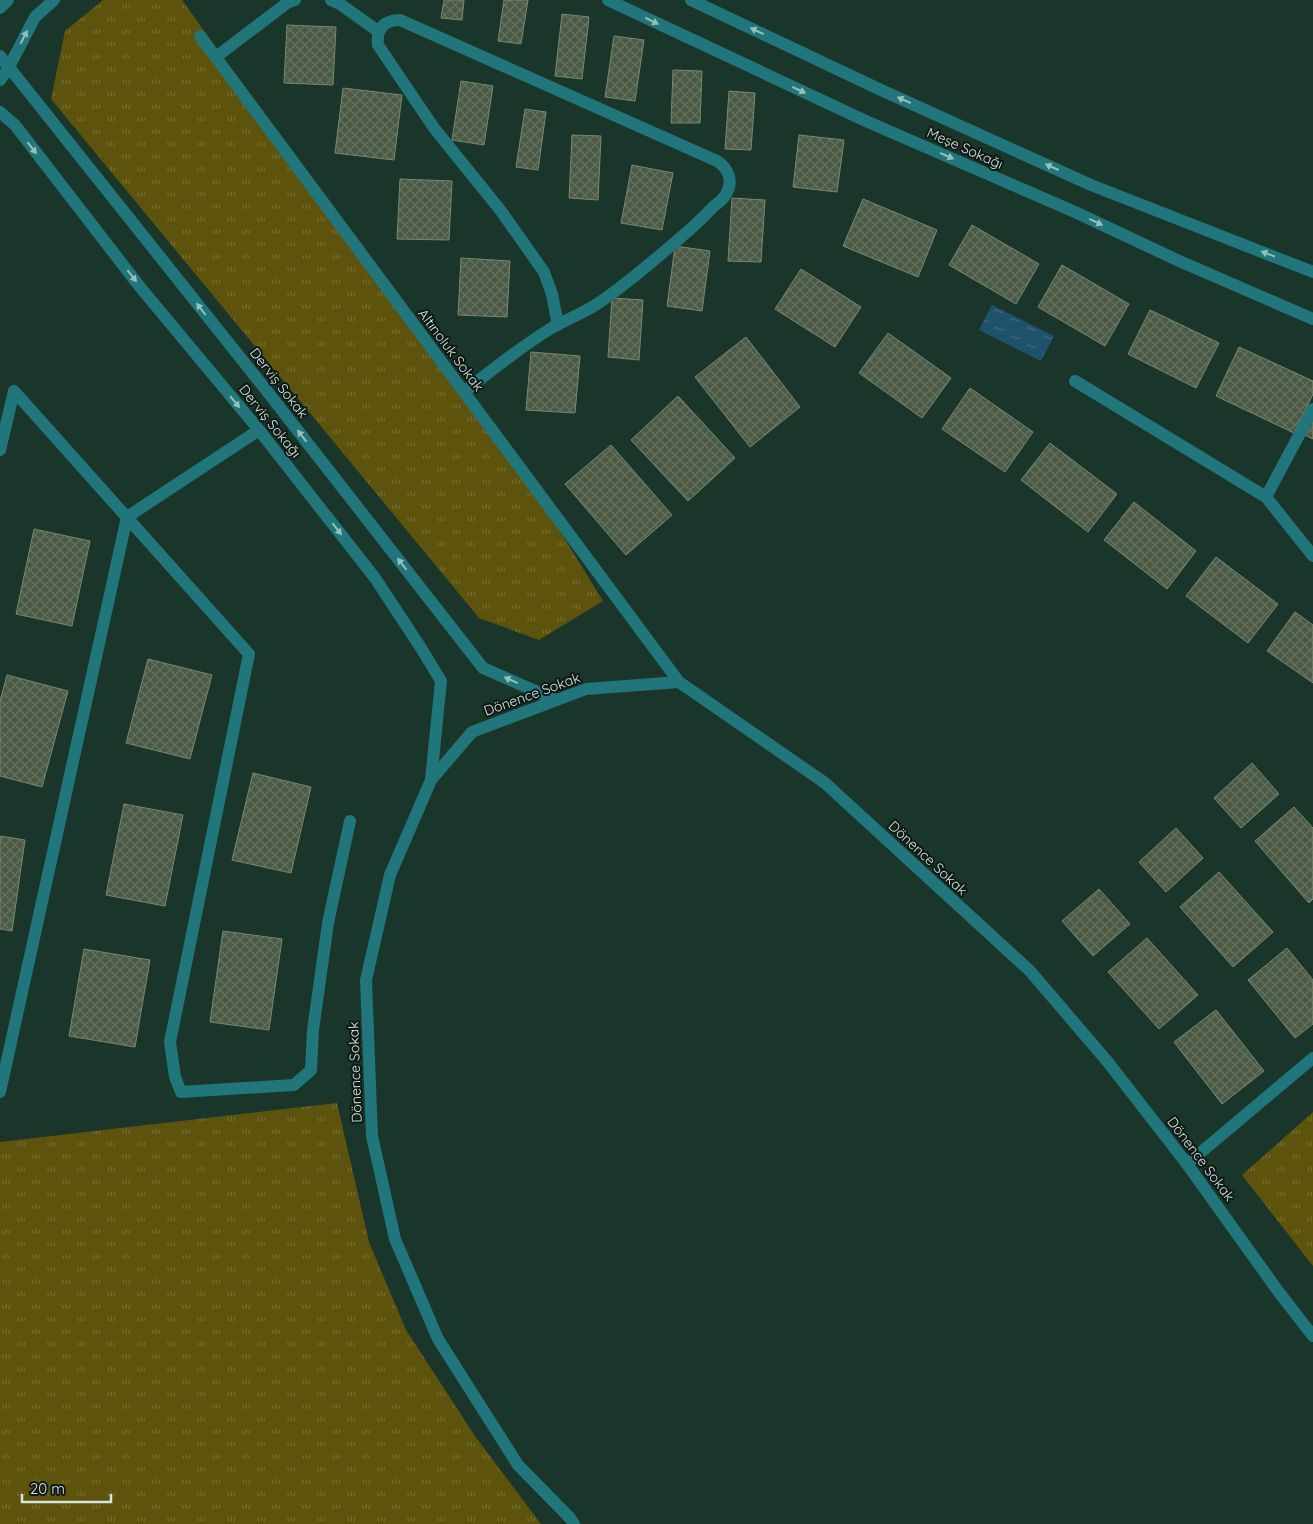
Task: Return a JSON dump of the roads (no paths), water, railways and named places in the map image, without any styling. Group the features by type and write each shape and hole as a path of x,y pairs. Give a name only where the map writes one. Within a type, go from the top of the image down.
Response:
{"street":[{"path":"0,8 8,0"},
{"path":"0,80 9,67 35,16 54,0"},
{"path":"216,57 287,3 295,0"},
{"path":"331,0 340,4 378,31"},
{"name":"Meşe Sokağı","path":"608,0 868,122 1313,319"},
{"name":"Meşe Sokağı","path":"691,0 881,90 1091,185 1313,272"},
{"path":"464,392 519,349 595,305 626,284 695,225 726,195 730,182 727,170 717,160 400,20 387,22 378,31 378,45 434,128 501,212 544,272 552,294 558,325"},
{"name":"Altınoluk Sokak","path":"200,36 679,682"},
{"name":"Derviş Sokak","path":"0,56 483,668 556,700"},
{"name":"Derviş Sokağı","path":"0,112 15,125 140,287 259,430 376,578 440,681 431,780"},
{"path":"1075,381 1266,497 1313,556"},
{"path":"0,450 14,391 249,654 170,1042 175,1077 181,1092 294,1085 312,1070 313,1030 328,923 350,821"},
{"path":"1266,497 1313,409"},
{"path":"0,1092 127,517 259,430"},
{"name":"Dönence Sokak","path":"571,1522 518,1464 438,1339 395,1239 372,1136 366,980 390,876 431,780 472,732 586,689 679,682 825,783 1030,972 1107,1061 1187,1164 1278,1291 1313,1336"},
{"path":"1187,1164 1313,1058"}],"water":[{"path":"992,305 1054,336 1041,361 979,330"}]}
